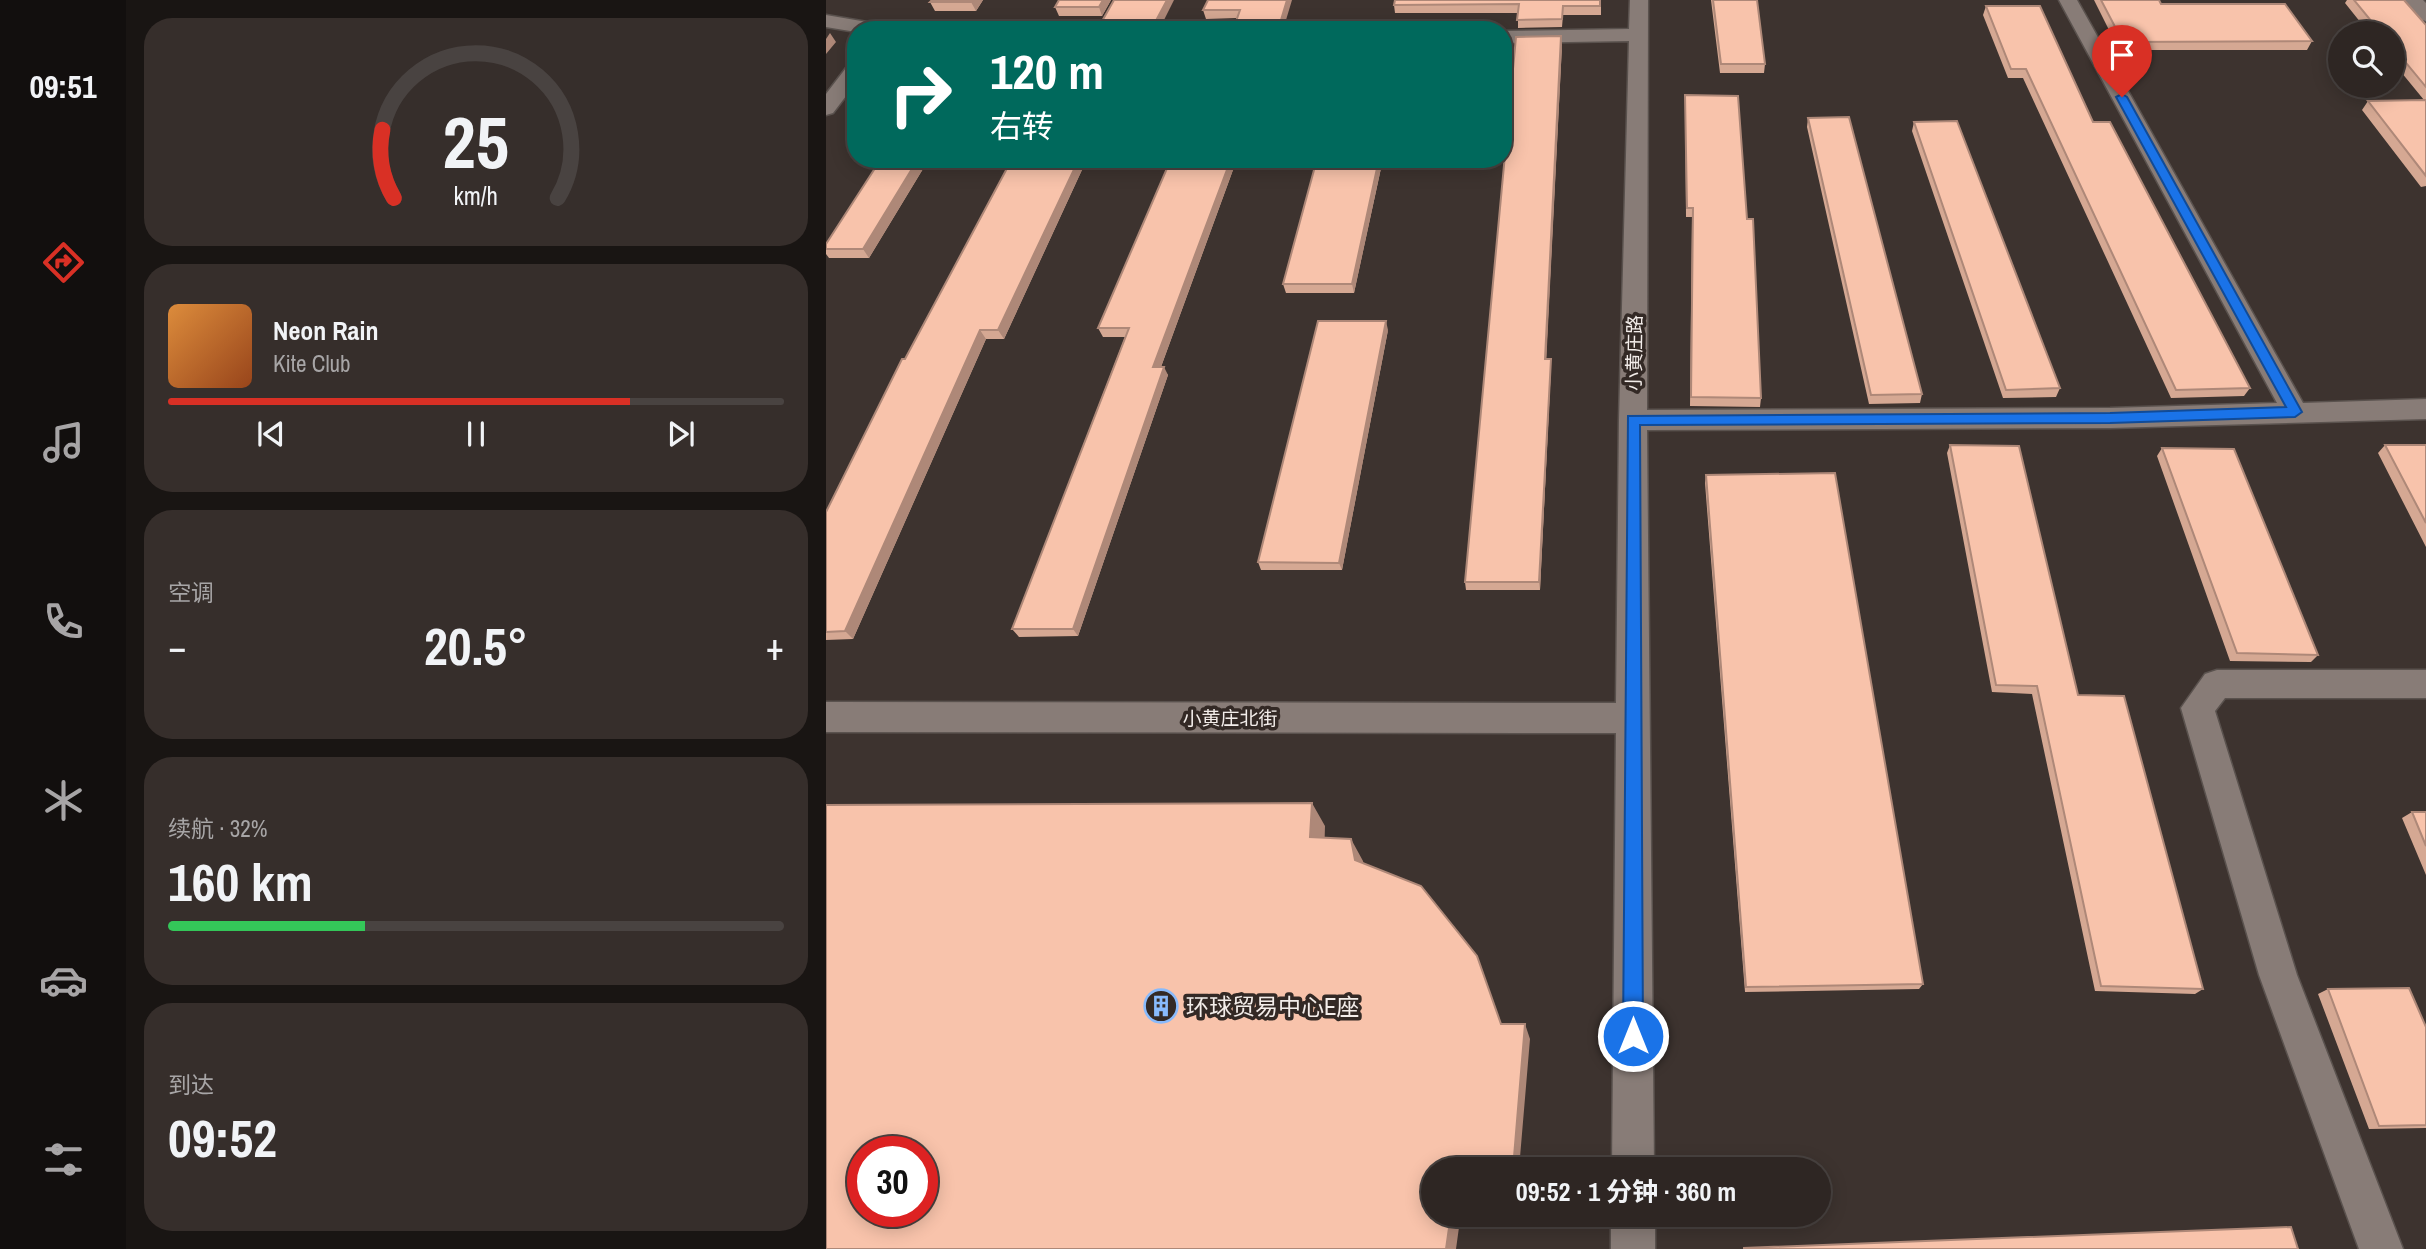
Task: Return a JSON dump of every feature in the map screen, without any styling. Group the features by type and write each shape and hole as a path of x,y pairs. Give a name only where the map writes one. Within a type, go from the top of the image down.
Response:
{"street":[{"name":"小黄庄路","path":"1633,1157 1633,420 1639,0"},
{"path":"2068,0 2295,412"},
{"path":"2413,0 2426,15"},
{"path":"826,21 847,24"},
{"path":"1512,37 1638,35"},
{"path":"826,109 847,80"},
{"path":"1633,420 2110,418 2426,409"},
{"path":"2381,1249 2278,975 2198,708 2217,684 2426,684"},
{"name":"小黄庄北街","path":"826,718 1634,718"},
{"path":"1633,1227 1633,1249"}],"building":[{"path":"932,0 973,0 930,2"},
{"path":"1059,0 1103,0 1099,7 1055,7"},
{"path":"1114,0 1167,0 1156,21 1102,21"},
{"path":"1208,0 1287,0 1281,21 1236,21 1240,10 1203,10"},
{"path":"1395,0 1600,0 1600,6 1563,6 1562,19 1517,20 1519,4 1394,5"},
{"path":"1713,0 1757,0 1765,64 1721,64"},
{"path":"2101,0 2159,0 2161,4 2285,4 2312,41 2123,42"},
{"path":"2354,0 2404,0 2426,25 2426,87 2405,62 2405,21 2371,21"},
{"path":"1986,6 2040,6 2093,122 2110,122 2250,388 2176,390 2026,69 2011,69"},
{"path":"1561,36 1545,359 1551,359 1539,582 1465,582 1504,168 1512,168 1512,80 1516,37"},
{"path":"1685,95 1738,96 1747,219 1753,219 1761,398 1691,397 1693,208 1687,208"},
{"path":"2426,100 2426,176 2368,101"},
{"path":"1849,117 1922,394 1871,395 1808,118"},
{"path":"1957,121 2060,388 2006,390 1914,122"},
{"path":"875,168 912,168 863,249 826,249 826,244"},
{"path":"1007,168 1075,168 998,330 980,330 845,631 826,632 826,512 902,359 905,359"},
{"path":"1167,168 1228,168 1153,367 1164,367 1073,629 1012,629 1129,328 1098,328"},
{"path":"1315,168 1377,168 1352,284 1283,284"},
{"path":"1318,321 1386,321 1339,563 1258,562"},
{"path":"1950,445 2019,446 2078,695 2124,696 2203,989 2101,986 2037,686 1996,685"},
{"path":"2385,445 2426,445 2426,523"},
{"path":"2162,448 2234,449 2318,655 2237,653"},
{"path":"1835,473 1923,984 1746,987 1706,475"},
{"name":"环球贸易中心E座","path":"1312,803 1310,837 1351,839 1355,860 1421,886 1477,956 1501,1024 1525,1024 1514,1157 1421,1157 1421,1227 1449,1227 1446,1249 826,1249 826,805"},
{"path":"2412,812 2426,812 2426,846"},
{"path":"2409,988 2426,1027 2426,1125 2379,1126 2328,989"},
{"path":"2291,1227 2298,1249 1744,1249 1744,1248"}],"place":[{"name":"环球贸易中心E座","path":"1161,1006"}],"route":[{"path":"1633,1036 1633,420 2110,418 2295,412 2122,97"}]}
